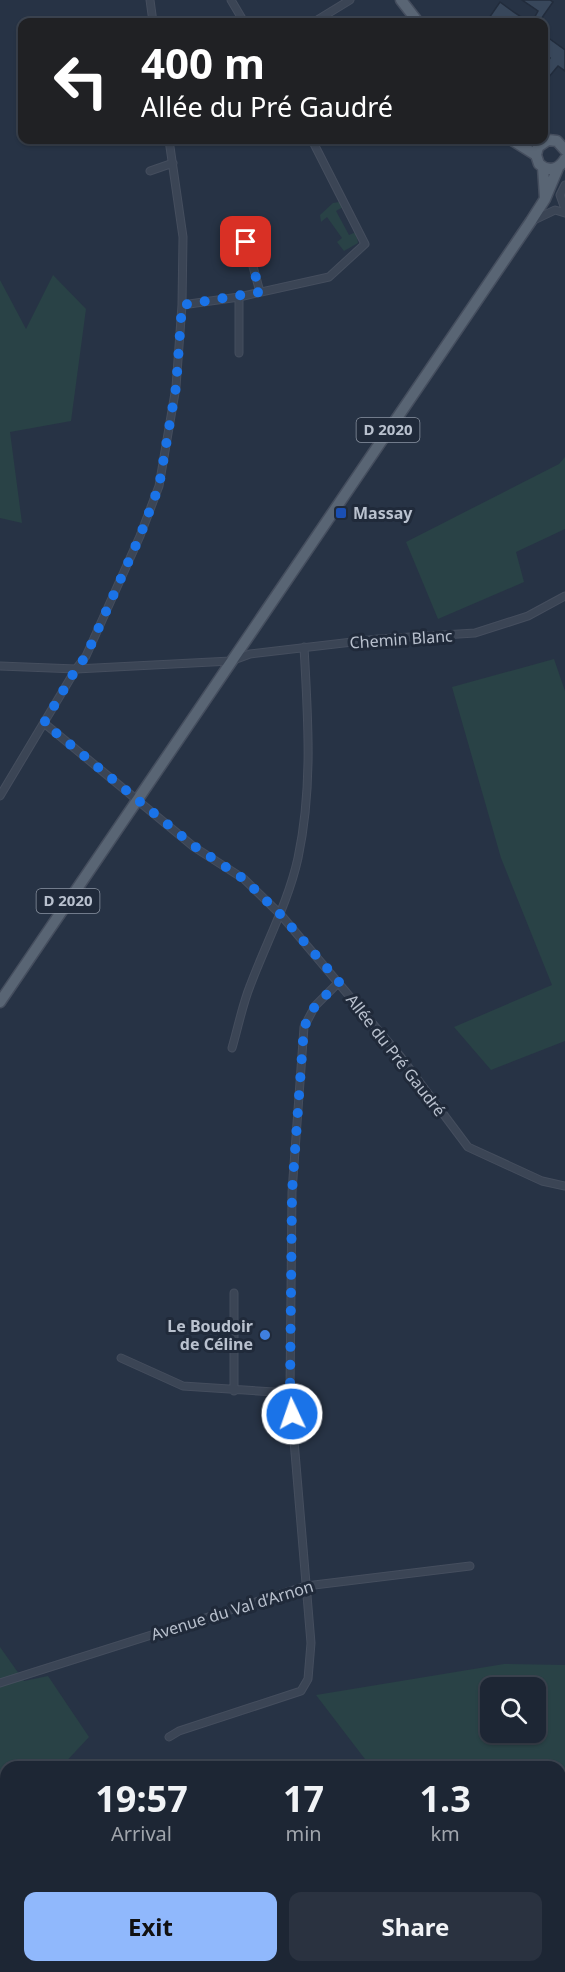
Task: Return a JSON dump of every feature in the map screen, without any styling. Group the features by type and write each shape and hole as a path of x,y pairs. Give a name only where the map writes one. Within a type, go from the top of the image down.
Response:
{"main road":[{"path":"401,0 415,18"},
{"path":"561,139 565,150"},
{"path":"518,144 536,155 543,167 545,198"},
{"path":"536,155 541,144"},
{"path":"543,167 550,170 563,164"},
{"name":"D 2020","path":"0,1002 531,221 563,164"}],"street":[{"path":"150,0 152,18"},
{"path":"231,0 242,18"},
{"path":"324,18 350,0"},
{"path":"0,796 86,656 140,536 159,486 176,387 182,305 183,237 170,144"},
{"path":"182,305 239,297 329,277 365,244 314,144"},
{"path":"150,171 173,164"},
{"path":"531,221 555,210 565,211 560,195 565,185"},
{"path":"545,198 555,210"},
{"path":"246,242 260,292"},
{"path":"239,297 239,353"},
{"name":"Chemin Blanc","path":"0,666 76,669 231,661 250,654 475,633 528,616 565,596"},
{"path":"232,1048 249,988 281,915 298,858 309,790 310,757 304,648"},
{"name":"Allée du Pré Gaudré","path":"44,723 194,846 244,879 281,915 400,1056 468,1147 542,1181 565,1186"},
{"path":"169,1737 179,1731 301,1691 308,1679 311,1643 290,1393 292,1192 304,1027 315,1006 339,982"},
{"path":"234,1293 234,1391"},
{"path":"121,1358 183,1386 290,1393"},
{"name":"Avenue du Val d’Arnon","path":"0,1683 306,1586 471,1566"}],"green space":[{"path":"339,202 343,207 336,211 349,235 356,232 358,243 344,251 337,242 342,238 327,217 321,222 320,215 333,203"},
{"path":"53,275 86,309 71,421 10,432 22,523 0,518 0,280 26,329"},
{"path":"565,457 565,529 516,552 524,582 438,619 406,542 559,464"},
{"path":"554,659 565,691 565,1041 491,1070 454,1027 552,985 501,858 452,687"},
{"path":"0,1647 24,1681 48,1676 89,1737 67,1761 0,1761"},
{"path":"504,1664 565,1665 565,1761 366,1761 316,1695"}],"building":[{"path":"522,0 550,0 553,2 542,18 534,18 538,11"},
{"path":"500,2 523,18 489,18"},
{"path":"548,38 565,50 565,71 558,66 548,78 550,58 548,57"}],"place":[{"name":"Massay","path":"341,513"},
{"name":"Le Boudoir de Céline","path":"265,1335"}],"route":[{"path":"246,242 260,292 182,305 176,387 159,486 140,536 86,656 44,723 194,846 244,879 281,915 339,982 315,1006 304,1027 292,1192 290,1393 292,1414"}]}
